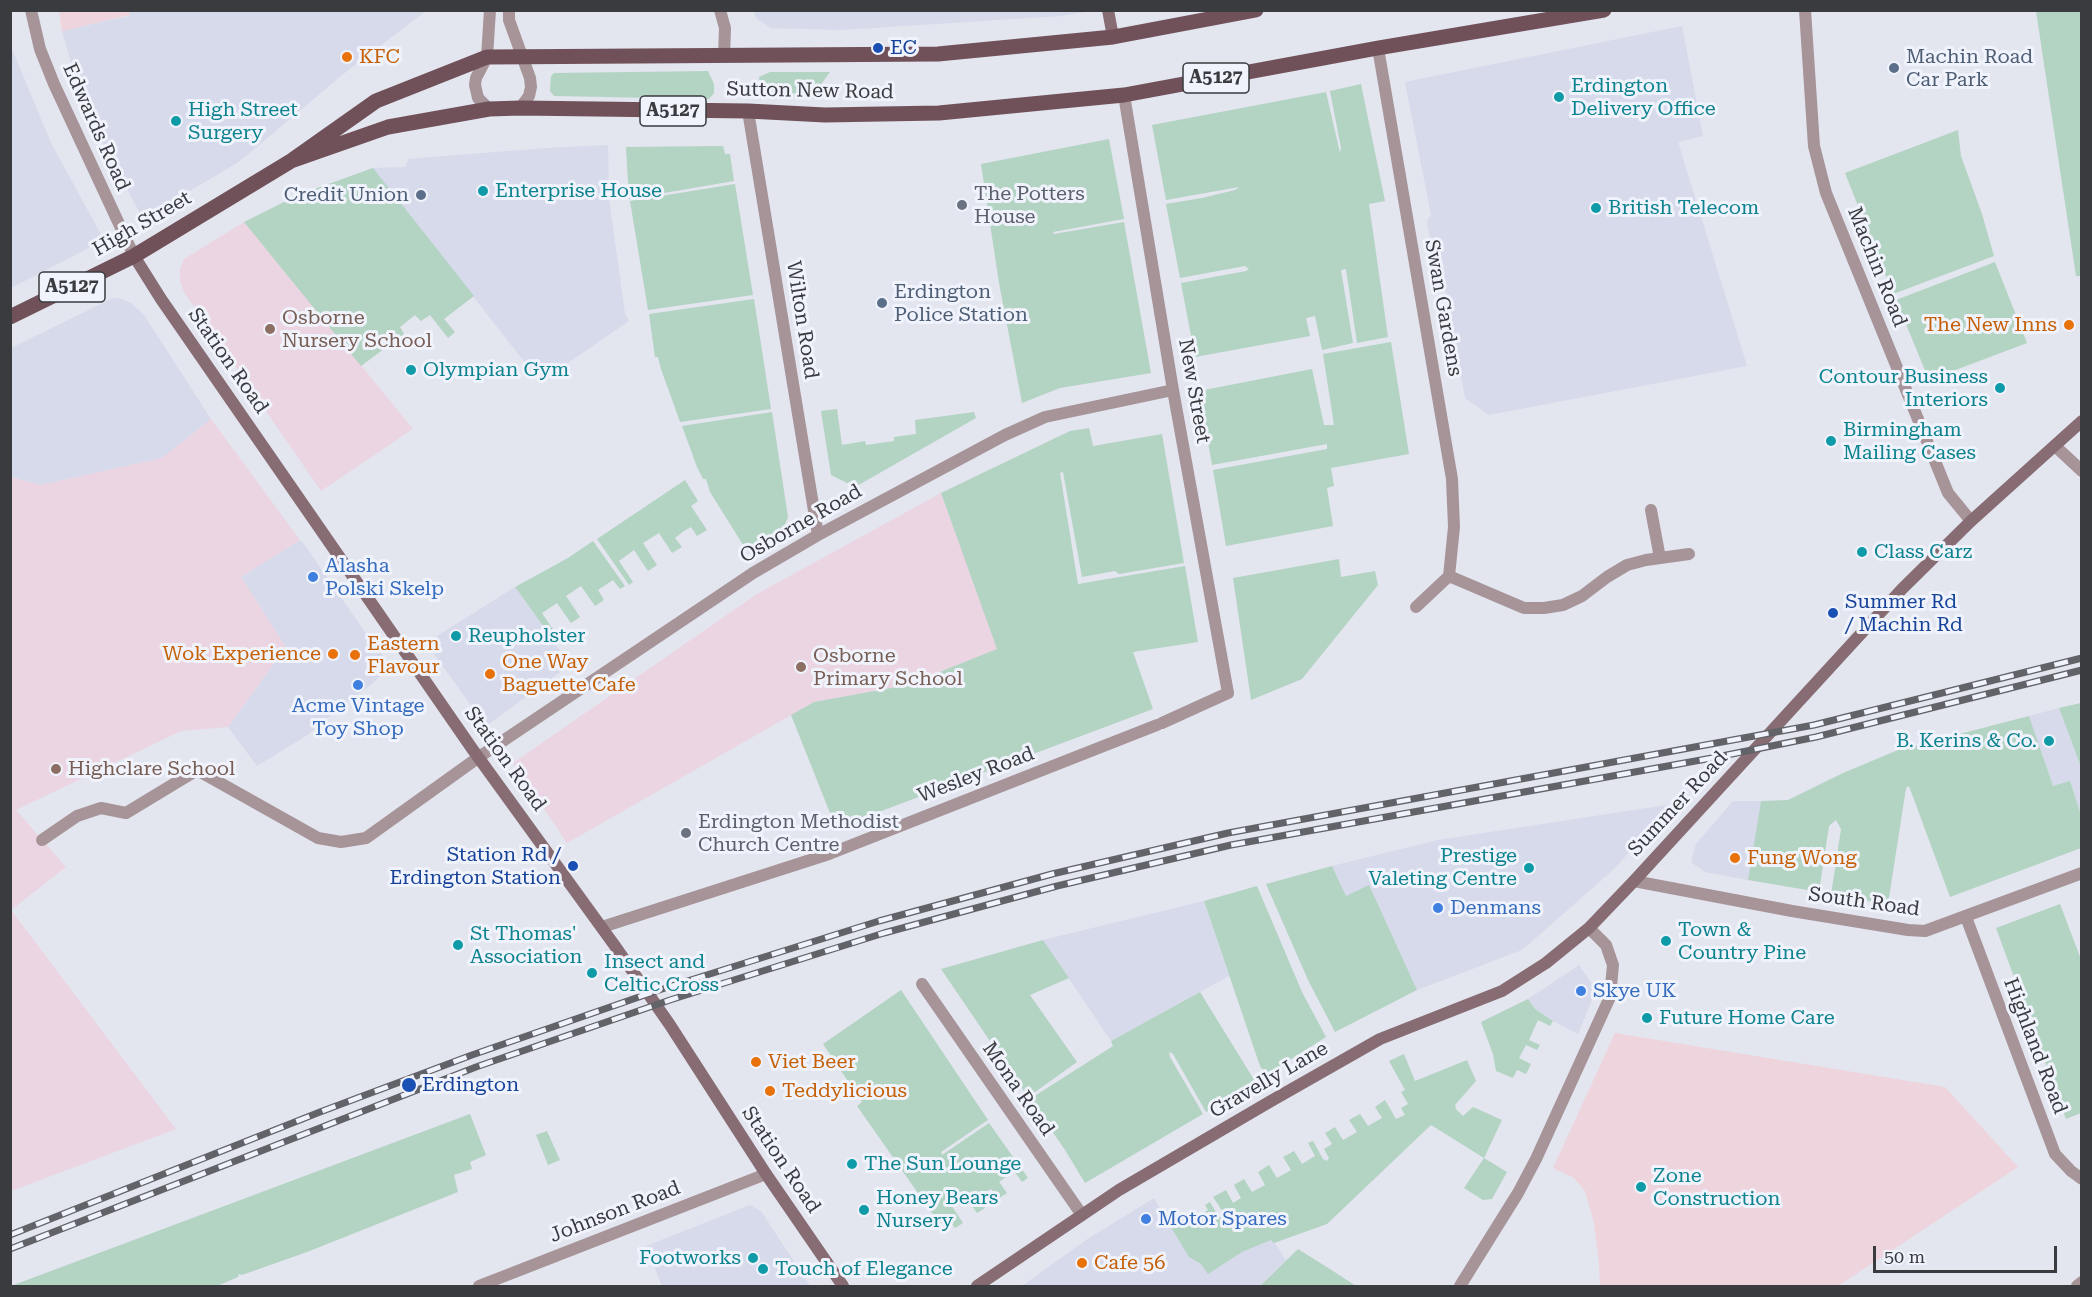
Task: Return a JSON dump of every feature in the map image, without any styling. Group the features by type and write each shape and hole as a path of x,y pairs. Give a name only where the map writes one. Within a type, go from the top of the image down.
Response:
{"main road":[{"path":"1108,10 1113,37"},
{"name":"Sutton New Road","path":"291,161 376,101 487,57 938,54 1113,37 1256,10"},
{"name":"Sutton New Road","path":"291,161 388,127 489,109 748,111 825,115 939,113 1124,95 1378,48 1604,10"},
{"name":"High Street","path":"10,317 134,256 291,161"},
{"name":"Station Road","path":"134,256 161,299 479,757 670,1025 766,1174 843,1287"},
{"name":"Summer Road","path":"1589,928 1902,589 1971,521 2082,421"},
{"name":"Gravelly Lane","path":"977,1287 1139,1178 1380,1039 1502,991 1546,963 1589,928"}],"street":[{"name":"Edwards Road","path":"31,10 40,49 54,84 134,256"},
{"path":"489,109 478,98 475,85 476,78 487,57 490,10"},
{"path":"509,10 509,20 530,78 529,96 520,108"},
{"path":"720,10 725,28 724,56"},
{"name":"Machin Road","path":"1805,10 1814,146 1826,193 1948,493 1971,521"},
{"name":"Swan Gardens","path":"1378,48 1452,479 1454,527 1449,576"},
{"name":"New Street","path":"1124,95 1173,390 1228,693"},
{"name":"Wilton Road","path":"748,111 818,535"},
{"name":"Osborne Road","path":"42,840 77,816 101,808 126,813 197,770 318,838 341,842 366,838 479,757 753,573 818,535 1005,435 1045,417 1173,390"},
{"path":"2055,446 2082,471"},
{"path":"1651,510 1660,558"},
{"path":"1416,607 1449,576 1524,608 1563,605 1582,596 1607,577 1627,566 1689,554"},
{"name":"Wesley Road","path":"602,927 829,854 1160,724 1228,693"},
{"name":"South Road","path":"1634,881 1792,911 1925,931 2082,873"},
{"name":"Highland Road","path":"1966,917 2055,1154 2082,1179"},
{"path":"1460,1287 1518,1193 1536,1159 1610,997 1613,965 1606,945 1589,928"},
{"name":"Mona Road","path":"922,984 1082,1215"},
{"name":"Johnson Road","path":"479,1287 766,1174"},
{"path":"2077,1287 2082,1282"}],"shaded area":[{"path":"59,11 129,11 130,15 62,31"},
{"path":"129,11 426,11 342,75 240,161 143,219 100,138 74,73 62,31 129,16"},
{"path":"753,11 1091,11 1061,16 841,30 771,28 757,19"},
{"path":"1682,26 1703,136 1678,142 1747,366 1489,415 1465,398 1445,290 1438,286 1427,221 1431,215 1405,82"},
{"path":"12,49 51,143 104,240 11,288 10,50"},
{"path":"608,145 609,198 625,314 629,321 540,382 373,168 406,167 408,159"},
{"name":"Osborne Nursery School","path":"244,222 413,429 321,491 184,292 180,281 180,269 184,259"},
{"path":"118,298 131,303 144,315 211,419 162,458 41,485 11,477 11,348 111,299"},
{"name":"Highclare School","path":"211,419 300,540 241,577 286,647 228,727 181,731 16,810 66,867 11,910 176,1129 11,1191 10,477 41,485 162,458"},
{"name":"Osborne Primary School","path":"941,493 998,649 907,685 814,702 567,843 513,763 757,594"},
{"path":"300,540 376,648 391,665 372,684 309,734 257,766 228,727 286,647 241,577"},
{"path":"515,587 570,665 486,726 426,643"},
{"path":"2059,708 2081,767 2081,815 2070,781 2053,787 2029,716"},
{"path":"1733,801 1761,801 1748,880 1705,872 1692,863 1696,844"},
{"path":"1673,804 1613,870 1522,950 1417,990 1369,886 1346,896 1332,866 1438,840"},
{"path":"1204,901 1229,976 1111,1041 1043,940"},
{"name":"Skye UK","path":"1579,965 1596,990 1578,1034 1535,1009 1528,999"},
{"path":"1615,1033 1945,1087 2018,1167 1838,1286 1600,1286 1594,1223 1585,1191 1574,1178 1553,1168"},
{"path":"1154,1198 1189,1257 1201,1264 1242,1252 1272,1239 1286,1260 1260,1286 1022,1286 1086,1240"},
{"path":"750,1205 761,1211 810,1286 662,1286 646,1246"}],"green space":[{"path":"2036,11 2081,11 2081,276 2076,276"},
{"path":"708,71 714,84 714,93 709,99 554,96 550,91 551,76 554,73"},
{"path":"770,72 830,72 819,87 815,99 766,97 760,91 759,77"},
{"path":"1361,84 1385,201 1369,204 1388,337 1357,343 1346,269 1341,270 1353,343 1322,350 1315,316 1306,318 1310,336 1195,357 1181,283 1249,269 1245,266 1180,278 1166,204 1202,198 1239,187 1166,200 1152,125 1326,92 1340,153 1330,91"},
{"path":"1958,130 1961,156 1994,256 1893,294 1845,173"},
{"path":"1109,139 1124,219 1053,232 1054,234 1124,222 1151,373 1060,388 1022,403 999,283 981,164"},
{"path":"723,146 725,154 730,154 734,181 629,199 626,147"},
{"path":"373,168 474,296 444,319 455,332 448,338 430,315 421,321 415,315 400,327 404,334 361,366 244,222 298,195"},
{"path":"735,184 753,295 648,310 630,201"},
{"path":"1995,262 2027,343 1929,380 1896,300"},
{"path":"754,299 771,409 680,422 658,357 655,357 649,314"},
{"path":"1391,342 1409,454 1331,468 1334,486 1327,488 1333,526 1226,546 1213,470 1327,449 1327,444 1212,465 1199,391 1312,369 1324,425 1334,425 1323,354"},
{"path":"837,409 842,445 865,441 866,445 894,441 894,437 916,434 915,420 974,412 976,418 855,487 831,475 821,411"},
{"path":"772,412 788,517 784,527 745,548 710,492 706,479 703,479 682,426"},
{"path":"1089,428 1093,446 1162,434 1184,563 1119,574 1115,571 1082,577 1063,472 1060,473 1078,584 1185,566 1198,642 1133,652 1153,709 836,828 791,715 814,702 907,685 997,649 941,493 1070,431"},
{"path":"685,480 698,501 691,506 707,530 697,536 691,527 684,531 675,538 682,547 672,553 659,533 643,543 657,565 648,571 634,550 619,561 633,582 629,585 597,539"},
{"path":"593,541 625,586 620,589 613,580 598,590 604,600 595,606 581,586 566,596 580,617 571,623 557,603 542,613 556,634 551,637 515,587 568,558"},
{"path":"1339,559 1341,577 1375,571 1378,585 1302,679 1251,700 1233,578"},
{"path":"2082,703 2081,767 2059,708"},
{"path":"2029,716 2053,786 2070,781 2081,815 2081,848 1950,897 1909,786 1906,788 1888,904 1831,895 1841,829 1836,820 1829,826 1819,892 1748,880 1761,801 1788,800 1843,773 1898,750"},
{"path":"1332,866 1346,896 1369,885 1417,990 1335,1032 1308,980 1266,884"},
{"path":"1257,886 1302,992 1326,1037 1266,1075 1260,1066 1204,901"},
{"path":"2060,904 2082,962 2081,1113 2066,1119 1996,928"},
{"path":"1043,940 1069,978 1030,995 1077,1062 1028,1097 941,969"},
{"path":"901,990 988,1120 941,1152 942,1155 989,1123 1028,1178 1022,1182 1014,1171 999,1182 1007,1193 998,1199 991,1189 978,1197 985,1208 977,1213 963,1193 949,1202 963,1223 955,1228 948,1219 940,1224 857,1106 862,1102 823,1044"},
{"path":"1200,992 1256,1083 1206,1112 1173,1054 1169,1052 1203,1114 1085,1183 1030,1099 1113,1046 1111,1041"},
{"path":"1528,999 1535,1009 1553,1021 1550,1026 1538,1020 1529,1040 1540,1045 1537,1050 1526,1045 1519,1058 1531,1064 1526,1074 1517,1070 1513,1078 1496,1071 1493,1054 1481,1022"},
{"path":"1404,1054 1415,1081 1467,1060 1476,1081 1455,1105 1456,1109 1463,1116 1473,1107 1502,1120 1484,1158 1431,1125 1327,1224 1274,1243 1271,1240 1242,1252 1208,1274 1201,1264 1189,1257 1169,1224 1191,1211 1195,1218 1208,1210 1205,1205 1210,1202 1218,1216 1222,1218 1223,1212 1213,1197 1226,1190 1233,1203 1241,1198 1234,1185 1244,1179 1252,1192 1265,1185 1258,1172 1269,1165 1277,1178 1291,1170 1283,1157 1294,1151 1302,1164 1315,1156 1308,1143 1313,1141 1323,1159 1327,1161 1329,1158 1324,1149 1332,1144 1325,1133 1335,1127 1343,1140 1357,1132 1349,1120 1360,1114 1368,1126 1382,1118 1375,1107 1385,1100 1396,1119 1405,1115 1401,1108 1408,1104 1401,1092 1405,1090 1389,1061"},
{"path":"470,1114 486,1155 470,1162 472,1169 454,1175 458,1192 307,1252 242,1275 239,1274 238,1277 217,1286 11,1286"},
{"path":"547,1131 560,1160 548,1165 536,1135"},
{"path":"1484,1158 1507,1172 1492,1199 1483,1200 1464,1188"},
{"path":"1298,1249 1333,1271 1356,1286 1260,1286"}],"railway":[{"path":"10,1235 320,1112 472,1055 662,989 879,921 1052,874 1228,833 1814,725 2082,658"},
{"path":"10,1249 476,1067 670,1000 884,933 1057,886 1231,845 1816,737 2082,670"}],"place":[{"name":"EC","path":"878,48"},
{"name":"KFC","path":"347,57"},
{"name":"Machin Road Car Park","path":"1894,68"},
{"name":"Erdington Delivery Office","path":"1559,97"},
{"name":"High Street Surgery","path":"176,121"},
{"name":"Enterprise House","path":"483,191"},
{"name":"Credit Union","path":"421,195"},
{"name":"The Potters House","path":"962,205"},
{"name":"British Telecom","path":"1596,208"},
{"name":"Erdington Police Station","path":"882,303"},
{"name":"The New Inns","path":"2069,325"},
{"name":"Osborne Nursery School","path":"270,329"},
{"name":"Olympian Gym","path":"411,370"},
{"name":"Contour Business Interiors","path":"2000,388"},
{"name":"Birmingham Mailing Cases","path":"1831,441"},
{"name":"Class Carz","path":"1862,552"},
{"name":"Alasha Polski Skelp","path":"313,577"},
{"name":"Summer Rd / Machin Rd","path":"1833,613"},
{"name":"Reupholster","path":"456,636"},
{"name":"Wok Experience","path":"333,654"},
{"name":"Eastern Flavour","path":"355,655"},
{"name":"Osborne Primary School","path":"801,667"},
{"name":"One Way Baguette Cafe","path":"490,674"},
{"name":"Acme Vintage Toy Shop","path":"358,685"},
{"name":"B. Kerins & Co.","path":"2049,741"},
{"name":"Highclare School","path":"56,769"},
{"name":"Erdington Methodist Church Centre","path":"686,833"},
{"name":"Fung Wong","path":"1735,858"},
{"name":"Station Rd / Erdington Station","path":"573,866"},
{"name":"Prestige Valeting Centre","path":"1529,868"},
{"name":"Denmans","path":"1438,908"},
{"name":"Town & Country Pine","path":"1666,941"},
{"name":"St Thomas' Association","path":"458,945"},
{"name":"Insect and Celtic Cross","path":"592,973"},
{"name":"Skye UK","path":"1581,991"},
{"name":"Future Home Care","path":"1647,1018"},
{"name":"Viet Beer","path":"756,1062"},
{"name":"Erdington","path":"409,1085"},
{"name":"Teddylicious","path":"770,1091"},
{"name":"The Sun Lounge","path":"852,1164"},
{"name":"Zone Construction","path":"1641,1187"},
{"name":"Honey Bears Nursery","path":"864,1210"},
{"name":"Motor Spares","path":"1146,1219"},
{"name":"Footworks","path":"753,1258"},
{"name":"Cafe 56","path":"1082,1263"},
{"name":"Touch of Elegance","path":"763,1269"}]}
